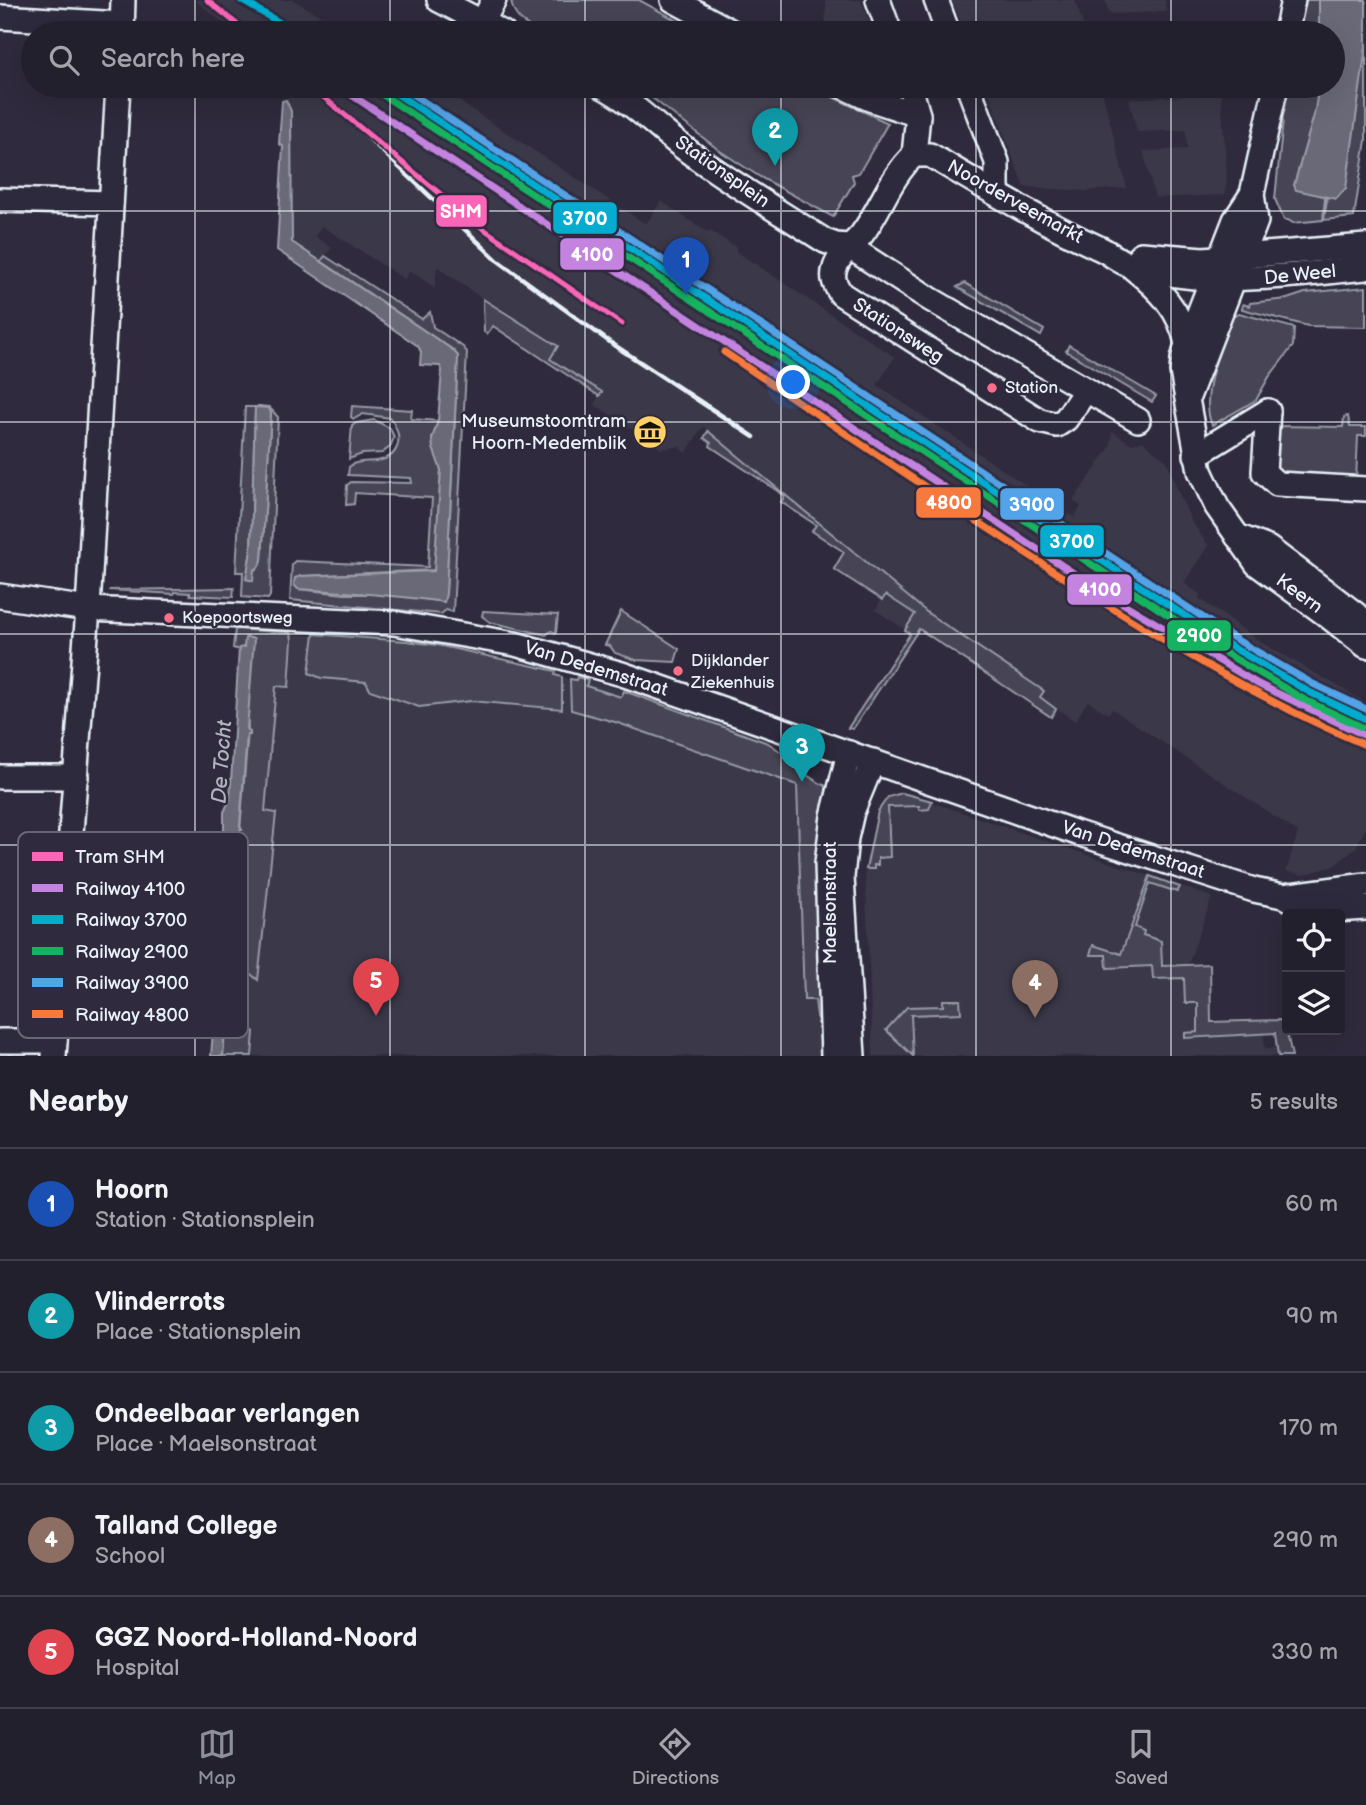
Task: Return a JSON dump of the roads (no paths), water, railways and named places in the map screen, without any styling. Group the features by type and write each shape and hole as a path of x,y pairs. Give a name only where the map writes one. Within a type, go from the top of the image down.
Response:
{"street":[{"path":"122,21 123,0"},
{"path":"439,0 481,17 494,0"},
{"path":"673,0 712,21"},
{"path":"878,0 886,21"},
{"path":"936,0 944,21"},
{"path":"1289,21 1293,0"},
{"path":"0,17 41,21"},
{"path":"72,832 88,609 117,98"},
{"name":"Stationsplein","path":"621,98 683,148 724,176 825,241 848,246"},
{"path":"868,98 918,115"},
{"path":"913,98 918,115 914,155 903,165 860,236 848,246 930,299 1138,420"},
{"path":"973,98 997,162 997,194"},
{"path":"1223,280 1221,258 1235,220 1252,194 1273,98"},
{"name":"Noorderveemarkt","path":"914,155 930,155 1130,266 1223,280"},
{"path":"1223,280 1244,256 1256,221 1252,194"},
{"path":"0,200 111,202"},
{"name":"Stationsweg","path":"848,246 835,268 834,282 842,294 1040,421 1056,425 1066,419 1086,390"},
{"name":"De Weel","path":"1221,258 1366,246"},
{"name":"Noorderveemarkt","path":"1104,250 1122,249 1135,253 1192,259 1221,258"},
{"name":"Noorderveemarkt","path":"1130,266 1169,301 1184,330 1187,344"},
{"name":"De Weel","path":"1223,280 1366,268"},
{"name":"Keern","path":"1223,280 1187,344 1182,371 1196,456 1206,487 1256,564 1324,612 1366,646"},
{"name":"Keern","path":"1188,397 1223,280"},
{"path":"1196,456 1268,411 1264,472 1277,484 1366,489"},
{"name":"Keern","path":"1237,536 1268,548 1366,622"},
{"name":"Van Dedemstraat","path":"0,596 88,609 394,623 515,644 622,674 1194,871 1283,896 1310,908 1366,908"},
{"name":"Maelsonstraat","path":"833,1056 827,863 833,816 849,753"},
{"name":"Maelsonstraat","path":"853,1056 842,877 852,812 873,761"},
{"path":"0,777 76,777"},
{"name":"Van Dedemstraat","path":"1283,896 1366,884"},
{"path":"0,1041 55,1048"}],"water":[{"path":"1319,0 1366,0 1366,47 1346,188 1336,199 1296,190 1294,185 1317,98 1345,98 1345,21 1319,21"},
{"path":"286,100 291,111 292,242 453,350 458,356 444,602 298,589 294,585 295,578 301,576 434,571 441,470 432,439 438,421 442,370 440,366 420,365 421,352 418,346 277,250 283,146 279,144 282,101"},
{"path":"255,407 269,408 271,413 262,560 254,570 253,581 246,579 251,551"},
{"path":"245,638 254,639 247,730 250,735 247,735 240,826 242,830 224,832 224,812 230,799 239,648 244,647"},
{"path":"212,1038 224,1038 223,1056 211,1056"}],"railway":[{"path":"333,104 497,260 611,343 754,437"}],"tram line":[{"name":"SHM","path":"207,0 233,21"},
{"name":"SHM","path":"325,98 478,225 622,324"}],"rail line":[{"name":"3700","path":"241,0 277,21"},
{"name":"4100","path":"356,98 1087,582 1258,684 1366,736"},
{"name":"2900","path":"388,98 1227,654 1305,700 1362,727"},
{"name":"3700","path":"403,98 1232,647 1309,692 1366,719"},
{"name":"3900","path":"418,98 1237,640 1313,684 1366,709"},
{"name":"4800","path":"724,352 1088,593 1257,693 1363,744"}],"place":[{"name":"Vlinderrots","path":"775,166"},
{"name":"Hoorn","path":"686,295"},
{"name":"Station","path":"992,388"},
{"name":"Museumstoomtram Hoorn-Medemblik","path":"650,432"},
{"name":"Koepoortsweg","path":"169,618"},
{"name":"Dijklander Ziekenhuis","path":"678,671"},
{"name":"Ondeelbaar verlangen","path":"802,782"},
{"name":"GGZ Noord-Holland-Noord","path":"376,1016"},
{"name":"Talland College","path":"1035,1018"}],"water label":[{"name":"De Tocht","path":"222,762"}]}
